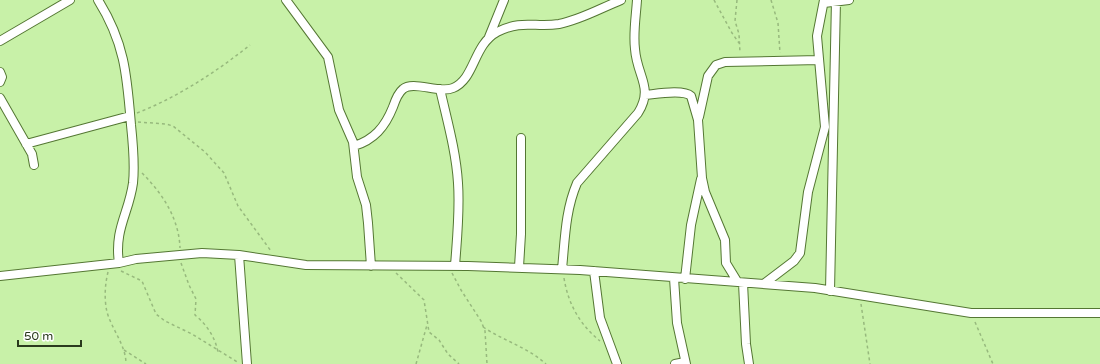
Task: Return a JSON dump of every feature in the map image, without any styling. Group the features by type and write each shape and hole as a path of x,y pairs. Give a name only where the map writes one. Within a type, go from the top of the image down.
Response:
{"street":[{"path":"0,41 70,0"},
{"path":"98,0 115,32 122,51 127,77 133,160 133,182 118,234 117,251 120,267"},
{"path":"286,0 328,57 339,110 354,146 357,177 366,205 371,266"},
{"path":"354,146 365,142 377,134 388,120 396,98 403,88 410,85 440,89 454,88 464,80 472,67 479,49 489,37 504,0"},
{"path":"489,37 497,32 524,23 558,24 570,21 621,0"},
{"path":"562,270 566,220 572,195 577,183 638,113 645,102 646,90 637,66 635,47 637,0"},
{"path":"764,284 794,261 800,253 808,192 825,127 816,36 824,2 849,0"},
{"path":"830,291 836,1"},
{"path":"698,120 708,76 716,65 725,62 741,61 780,62 819,60"},
{"path":"0,72 2,77 0,82"},
{"path":"440,89 452,139 458,184 459,221 451,266"},
{"path":"645,95 688,93 692,100 698,120 702,178 708,202 725,240 726,263 740,282 746,344 750,364"},
{"path":"0,98 32,154 34,165"},
{"path":"26,144 130,118"},
{"path":"519,267 521,234 520,138"},
{"path":"685,279 691,225 702,178"},
{"path":"0,276 105,264 120,267 136,259 202,253 239,255 306,265 519,267 594,271 764,284 830,291 971,313 1100,314"},
{"path":"239,255 241,307 247,364"},
{"path":"594,271 600,318 617,364"},
{"path":"674,278 677,323 685,363 675,364"}],"path":[{"path":"714,0 732,34 739,43"},
{"path":"737,0 735,18 741,61"},
{"path":"771,0 778,23 780,62"},
{"path":"130,118 211,74 250,45"},
{"path":"130,118 174,126 205,152 224,173 238,206 278,261"},
{"path":"133,160 140,170 160,191 172,214 180,242 180,255 188,285 196,299 195,315 205,323 208,330 214,337 218,352"},
{"path":"105,264 109,266 106,282 108,312 123,350 126,364"},
{"path":"389,266 424,300 427,325 431,335 438,340 448,354 459,364"},
{"path":"451,266 483,327 487,364"},
{"path":"120,267 142,281 156,314 165,321 192,334 218,352 243,364"},
{"path":"562,270 572,307 578,318 600,341"},
{"path":"860,296 870,364"},
{"path":"971,313 993,364"},
{"path":"416,364 427,325"},
{"path":"483,327 503,340 527,349 546,364"},
{"path":"123,350 146,364"}]}
